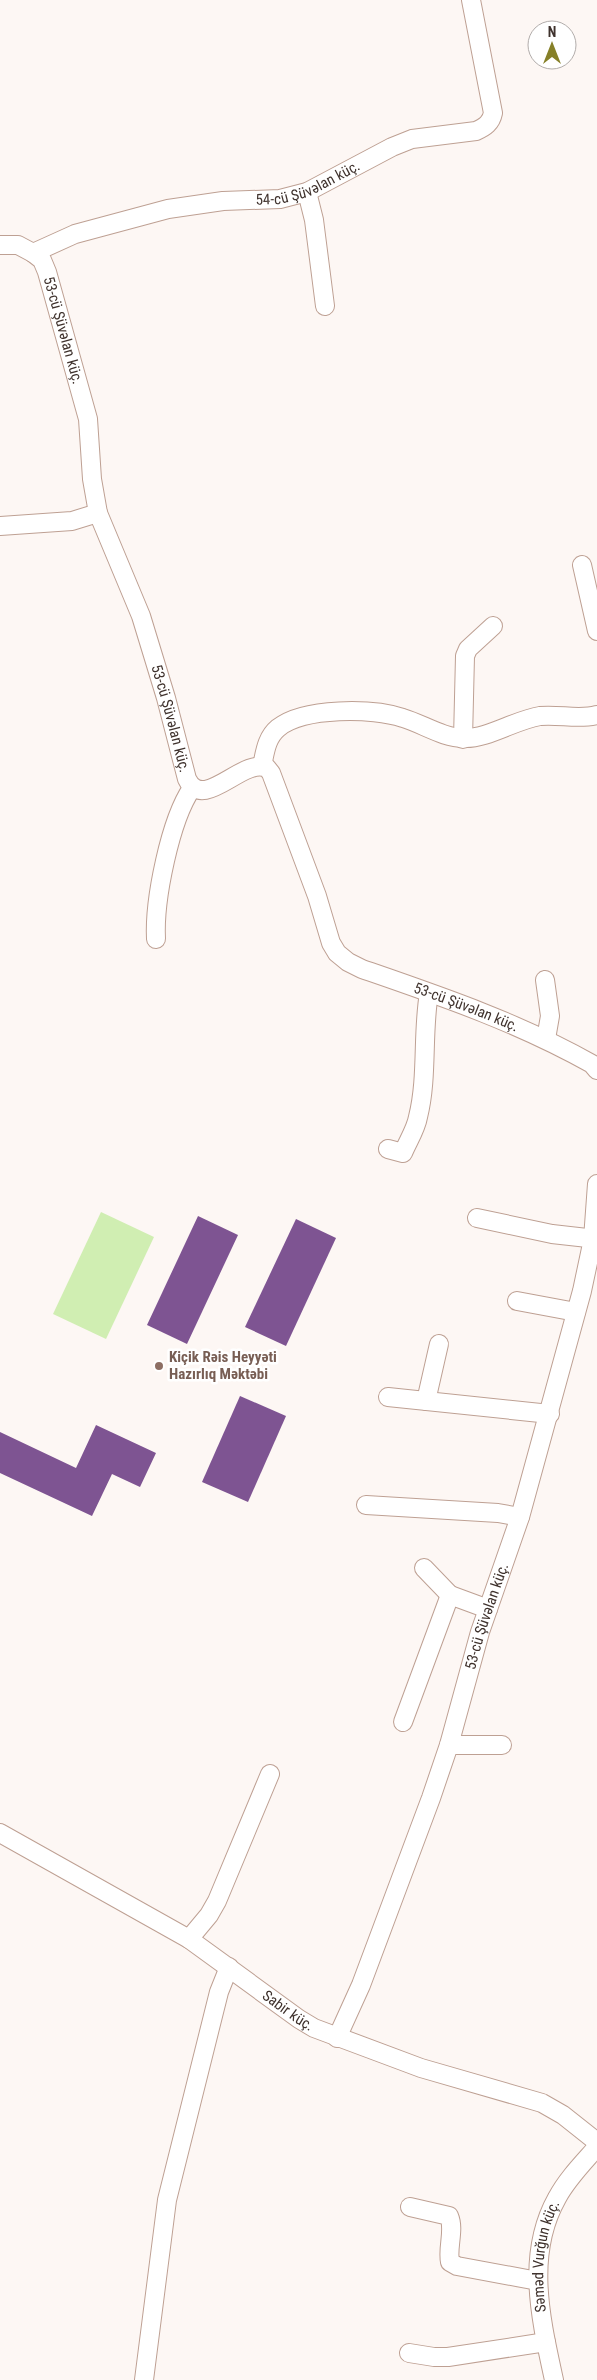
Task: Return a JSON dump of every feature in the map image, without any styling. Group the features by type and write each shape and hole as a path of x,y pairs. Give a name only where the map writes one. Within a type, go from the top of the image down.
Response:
{"street":[{"name":"54-cü Şüvəlan küç.","path":"33,253 74,234 168,209 222,201 280,199 308,192 392,147 412,139 476,131 492,120 490,92 471,0"},
{"path":"308,192 314,220 325,306"},
{"path":"0,245 18,245 33,253"},
{"name":"53-cü Şüvəlan küç.","path":"33,253 42,260 47,272 88,419 92,479 98,513 141,616 166,698 187,779 192,788 198,791 208,789 255,766 262,766 271,773 331,943 337,953 348,962 362,969 500,1018 546,1039 592,1064 597,1069"},
{"path":"0,526 72,520 98,513"},
{"path":"582,565 597,631"},
{"path":"464,738 465,656 468,648 493,626"},
{"path":"262,766 270,737 278,728 296,719 308,716 338,713 382,713 404,718 454,737 474,738 519,721 541,716 597,715"},
{"path":"156,939 155,917 158,897 179,811 192,788"},
{"path":"545,980 550,1016 546,1039"},
{"path":"388,1149 404,1153 418,1119 422,1097 425,1025 430,992"},
{"name":"53-cü Şüvəlan küç.","path":"337,2038 361,1984 449,1745 464,1684 520,1517 550,1414 595,1239 597,1184"},
{"path":"477,1218 552,1234 595,1239"},
{"path":"517,1301 576,1312"},
{"path":"426,1401 439,1344"},
{"path":"388,1397 550,1414"},
{"path":"366,1505 498,1513 520,1517"},
{"path":"424,1568 450,1595 488,1609"},
{"path":"403,1722 450,1595"},
{"path":"449,1745 502,1745"},
{"path":"189,1938 209,1915 217,1901 270,1774"},
{"name":"Sabir küç.","path":"1,1837 189,1938 299,2019 337,2038 429,2070 542,2103 563,2114 597,2142"},
{"path":"144,2380 167,2200 219,1992 229,1967"},
{"name":"Səməd Vurğun küç.","path":"554,2380 546,2342 538,2281 539,2249 552,2208 565,2185 597,2147"},
{"path":"410,2207 449,2216 451,2222 448,2254 450,2262 457,2266 538,2281"},
{"path":"409,2353 434,2358 448,2357 546,2342"}],"green space":[{"path":"101,1212 154,1237 106,1339 53,1314"}],"building":[{"path":"198,1216 238,1235 187,1344 147,1325"},
{"path":"296,1219 336,1238 286,1346 245,1327"},
{"path":"240,1396 286,1416 248,1502 202,1482"},
{"path":"96,1425 156,1453 140,1487 112,1474 92,1516 0,1473 0,1432 76,1468"}],"place":[{"name":"Kiçik Rəis Heyyəti Hazırlıq Məktəbi","path":"159,1366"}]}
